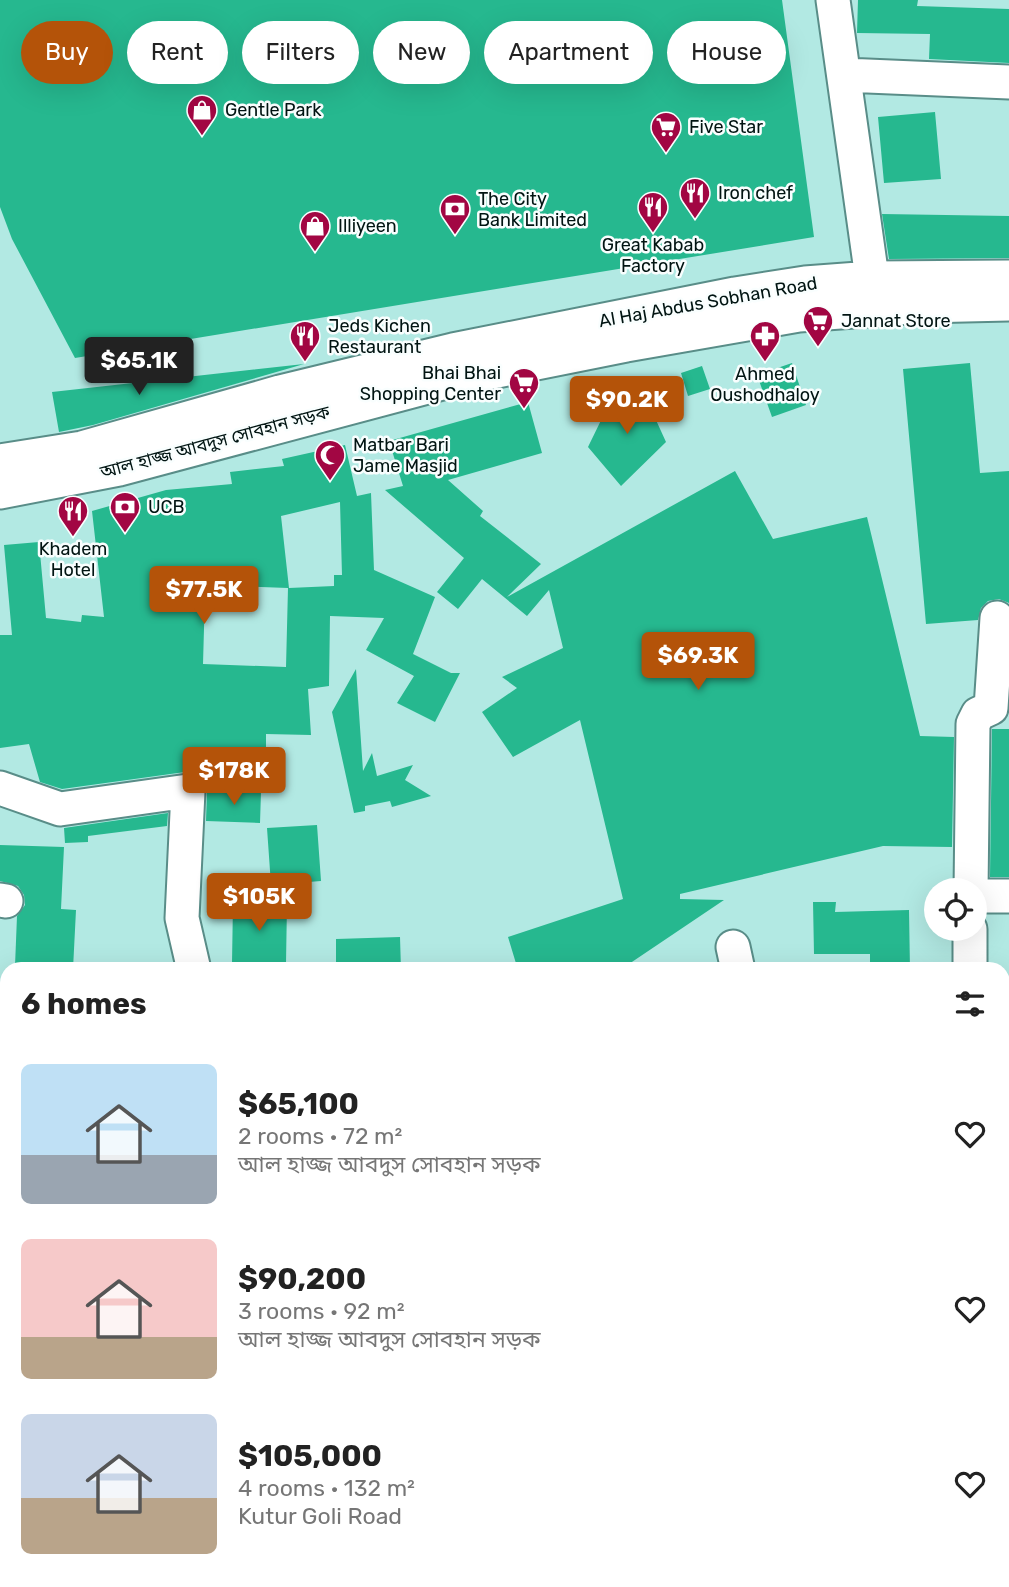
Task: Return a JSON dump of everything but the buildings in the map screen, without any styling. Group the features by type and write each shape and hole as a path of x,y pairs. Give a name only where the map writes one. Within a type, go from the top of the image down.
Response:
{"street":[{"path":"833,0 872,278"},
{"path":"844,75 1009,82"},
{"name":"Al Haj Abdus Sobhan Road","path":"453,350 735,294 805,283 872,278 1009,277"},
{"name":"আল হাজ্জ আবদুস সোবহান সড়ক","path":"0,492 119,469 286,422 457,379 733,325 870,309 1009,304"},
{"name":"আল হাজ্জ আবদুস সোবহান সড়ক","path":"0,461 82,448 267,396 453,350"},
{"path":"971,878 973,724 978,713 1000,708 997,618"},
{"path":"0,788 60,809 188,791 182,918 192,962"},
{"path":"987,896 1009,896"},
{"path":"970,941 970,962"}],"place":[{"name":"Gentle Park","path":"202,137"},
{"name":"Five Star","path":"666,154"},
{"name":"Iron chef","path":"695,220"},
{"name":"Great Kabab Factory","path":"653,234"},
{"name":"The City Bank Limited","path":"455,236"},
{"name":"Illiyeen","path":"315,253"},
{"name":"Jannat Store","path":"818,348"},
{"name":"Jeds Kichen Restaurant","path":"305,363"},
{"name":"Ahmed Oushodhaloy","path":"765,363"},
{"name":"Bhai Bhai Shopping Center","path":"524,410"},
{"name":"Matbar Bari Jame Masjid","path":"330,482"},
{"name":"UCB","path":"125,534"},
{"name":"Khadem Hotel","path":"73,538"}]}
